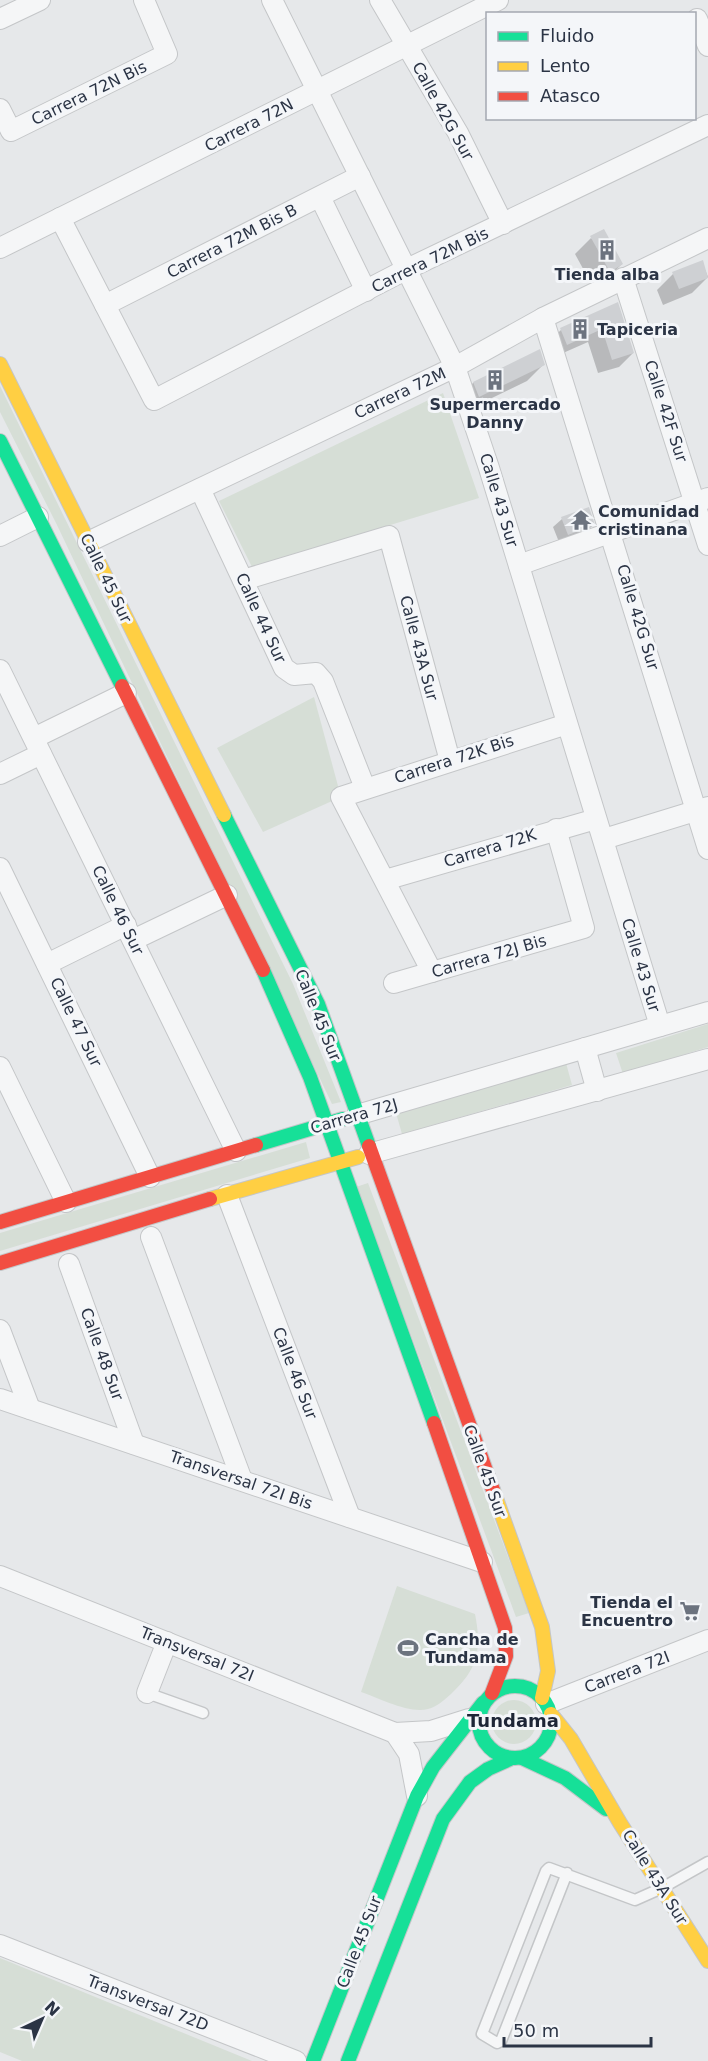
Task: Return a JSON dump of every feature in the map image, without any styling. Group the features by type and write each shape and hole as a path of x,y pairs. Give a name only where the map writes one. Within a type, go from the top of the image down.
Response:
{"street":[{"path":"0,19 40,0"},
{"name":"Carrera 72N Bis","path":"0,109 11,131 167,54 144,0"},
{"name":"Calle 43 Sur","path":"272,0 455,367 519,565 660,1026"},
{"name":"Calle 42G Sur","path":"380,0 458,133 503,225"},
{"name":"Carrera 72N","path":"0,248 498,0"},
{"path":"697,19 708,46"},
{"name":"Carrera 72M Bis","path":"105,305 154,400 405,270 708,125"},
{"name":"Carrera 72M Bis B","path":"105,305 360,176"},
{"path":"320,197 366,291"},
{"path":"60,218 105,305"},
{"name":"Carrera 72M","path":"88,542 455,367 543,318 708,238"},
{"name":"Calle 42F Sur","path":"622,278 702,500 708,545"},
{"name":"Calle 42G Sur","path":"543,318 702,808 708,849"},
{"name":"Calle 45 Sur","path":"0,364 318,1004 369,1154 542,1627 548,1671 546,1705"},
{"name":"Calle 45 Sur","path":"0,441 226,895 291,1031 503,1617 508,1641 505,1666 487,1698 433,1767 417,1796 313,2061"},
{"name":"Calle 44 Sur","path":"200,489 284,668 294,675 316,673 323,681 365,788"},
{"path":"519,565 702,500"},
{"path":"0,536 38,517"},
{"name":"Calle 43A Sur","path":"243,580 389,536 450,760"},
{"name":"Calle 46 Sur","path":"0,670 236,1151"},
{"path":"0,774 37,746 126,693"},
{"name":"Carrera 72K Bis","path":"386,880 341,797 567,724"},
{"path":"604,839 702,808"},
{"name":"Carrera 72K","path":"386,880 596,819"},
{"name":"Carrera 72J Bis","path":"394,983 584,928 556,829"},
{"name":"Calle 47 Sur","path":"0,868 150,1177"},
{"path":"386,880 432,972"},
{"path":"47,963 226,895"},
{"name":"Carrera 72J","path":"0,1222 708,1011"},
{"path":"585,1048 597,1091"},
{"path":"0,1263 227,1194 708,1059"},
{"path":"0,1067 66,1202"},
{"name":"Calle 46 Sur","path":"227,1194 350,1517"},
{"path":"151,1237 242,1480"},
{"name":"Calle 48 Sur","path":"69,1264 134,1444"},
{"path":"0,1330 30,1409"},
{"name":"Transversal 72I Bis","path":"0,1399 482,1562"},
{"name":"Transversal 72I","path":"0,1576 395,1733 431,1731 471,1719"},
{"name":"Carrera 72I","path":"546,1705 708,1640"},
{"path":"147,1693 167,1642"},
{"path":"523,1686 546,1705 548,1737 542,1747 516,1759 498,1755 481,1738 479,1714 487,1698 501,1688 523,1686"},
{"name":"Calle 43A Sur","path":"546,1705 576,1746 620,1823 708,1961"},
{"path":"395,1733 409,1754 417,1796"},
{"name":"Calle 45 Sur","path":"348,2061 442,1819 455,1798 471,1780 489,1767 516,1759"},
{"name":"Calle 43A Sur","path":"516,1759 565,1778 585,1791 620,1823"},
{"name":"Transversal 72D","path":"0,1945 296,2061"}],"lane":[{"path":"147,1693 203,1713"},
{"path":"567,1873 501,2041 497,2043 484,2038 482,2034 549,1868 567,1873 635,1900 662,1888 708,1862"}],"shaded area":[{"path":"0,386 293,984 341,1102 332,1104 57,525 0,412"},
{"path":"443,393 479,498 252,567 219,501"},
{"path":"314,697 341,797 263,832 217,748"},
{"path":"708,1024 708,1047 623,1074 616,1053"},
{"path":"566,1063 572,1085 402,1134 396,1113"},
{"path":"306,1142 310,1158 0,1251 0,1233"},
{"path":"368,1183 529,1613 516,1617 356,1187"},
{"path":"397,1586 475,1614 478,1648 472,1667 451,1694 438,1705 428,1709 403,1707 361,1692"},
{"path":"514,1700 529,1707 536,1722 529,1737 514,1744 499,1737 492,1722 499,1707"},
{"path":"0,1958 252,2061 22,2061 0,2052"}],"building":[{"name":"Tienda alba","path":"604,229 623,264 610,272 590,236"},
{"path":"703,260 708,278 679,289 672,272"},
{"path":"618,302 634,353 612,360 602,329 567,345 560,328"},
{"path":"540,349 545,365 479,397 473,382"},
{"name":"Comunidad cristinana","path":"589,507 595,525 568,535 561,517"}],"traffic: fast":[{"path":"0,441 122,686"},
{"path":"224,815 318,1004 369,1146"},
{"path":"263,970 310,1077 434,1423"},
{"path":"256,1145 343,1119"},
{"path":"522,1686 541,1696 549,1708 551,1722 549,1736 541,1748 529,1756 508,1758 489,1748 481,1736 479,1715 489,1696 501,1688 522,1686"},
{"path":"313,2061 417,1796 433,1767 483,1703"},
{"path":"522,1758 565,1778 606,1809"},
{"path":"348,2061 443,1819 470,1782 488,1769 510,1759"}],"traffic: slow":[{"path":"0,364 224,815"},
{"path":"210,1199 358,1157"},
{"path":"493,1490 542,1627 548,1671 542,1698"},
{"path":"551,1714 571,1739 620,1823 708,1961"}],"traffic: jam":[{"path":"122,686 263,970"},
{"path":"0,1222 256,1145"},
{"path":"369,1146 493,1490"},
{"path":"0,1263 210,1199"},
{"path":"434,1423 505,1628 506,1656 492,1693"}],"place":[{"name":"Tienda alba","path":"607,250"},
{"name":"Tapiceria","path":"580,329"},
{"name":"Supermercado Danny","path":"495,380"},
{"name":"Comunidad cristinana","path":"581,520"},
{"name":"Tienda el Encuentro","path":"690,1611"},
{"name":"Cancha de Tundama","path":"408,1648"}],"district":[{"name":"Tundama","path":"513,1720"}]}
